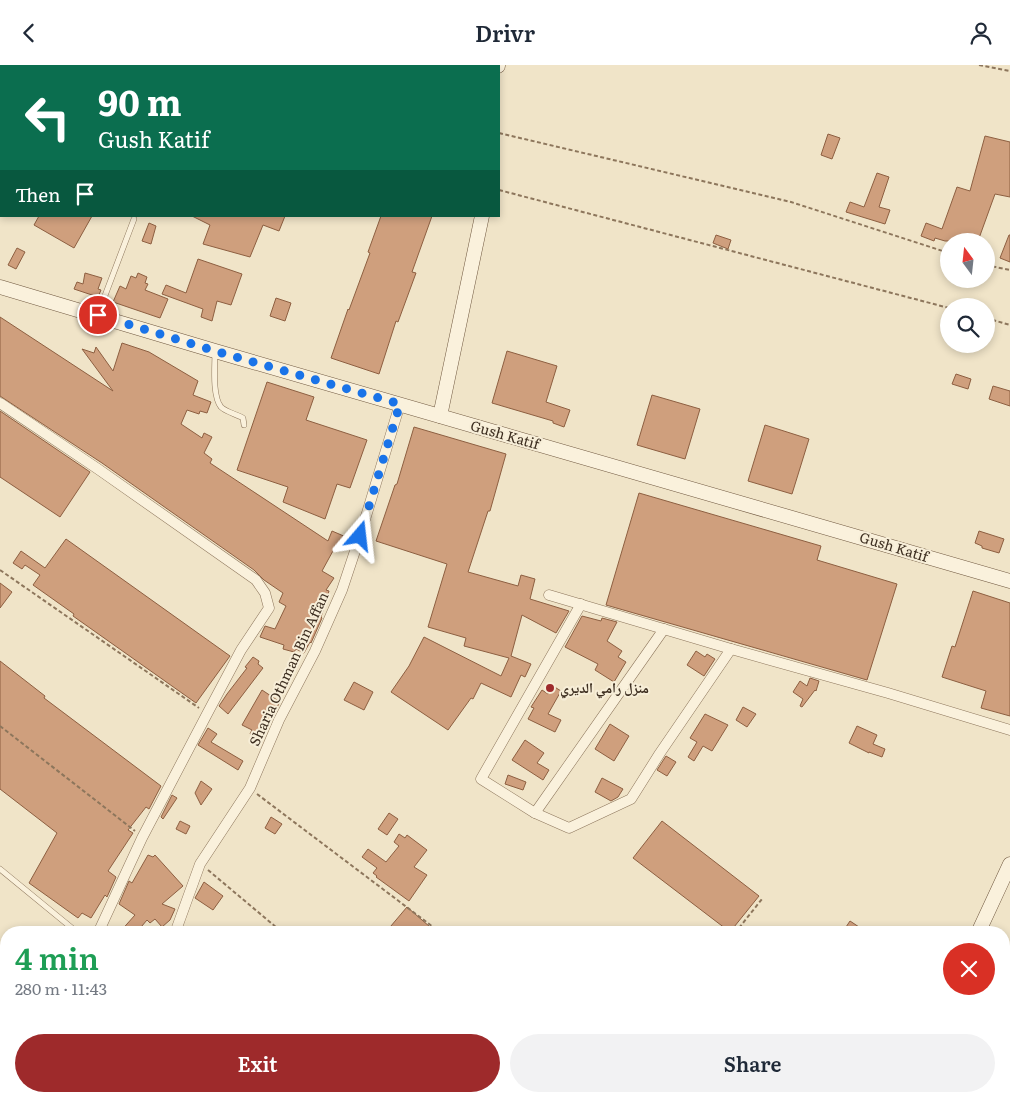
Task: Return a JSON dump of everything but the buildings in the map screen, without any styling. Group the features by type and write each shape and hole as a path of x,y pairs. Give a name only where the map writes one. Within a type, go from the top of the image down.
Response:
{"main road":[{"path":"440,416 482,217"},
{"name":"Gush Katif","path":"0,287 1010,581"},
{"path":"981,926 1010,864"}],"street":[{"path":"0,403 256,580 265,593 268,608 241,650 206,714 142,837 101,926"},
{"name":"Sharia Othman Bin Affan","path":"177,926 200,864 250,788 279,720 315,651 342,589 400,404"},
{"path":"549,595 1010,730"},
{"path":"581,604 482,779 535,813 569,828 631,799 731,649"},
{"path":"535,813 664,629"}],"lane":[{"path":"98,315 134,219"},
{"path":"215,351 214,381 219,403 222,409 243,418 244,425"},
{"path":"0,869 69,926"}],"path":[{"path":"979,65 1010,71"},
{"path":"500,133 791,202 940,250"},
{"path":"500,190 940,307"},
{"path":"995,267 1010,270"},
{"path":"995,321 1010,325"},
{"path":"0,569 206,714"},
{"path":"0,726 142,837"},
{"path":"250,788 431,926"},
{"path":"200,864 275,926"},
{"path":"741,926 762,899"}],"place":[{"name":"منزل رامي الديري","path":"550,688"}],"route":[{"path":"98,315 400,404 360,536"}]}
